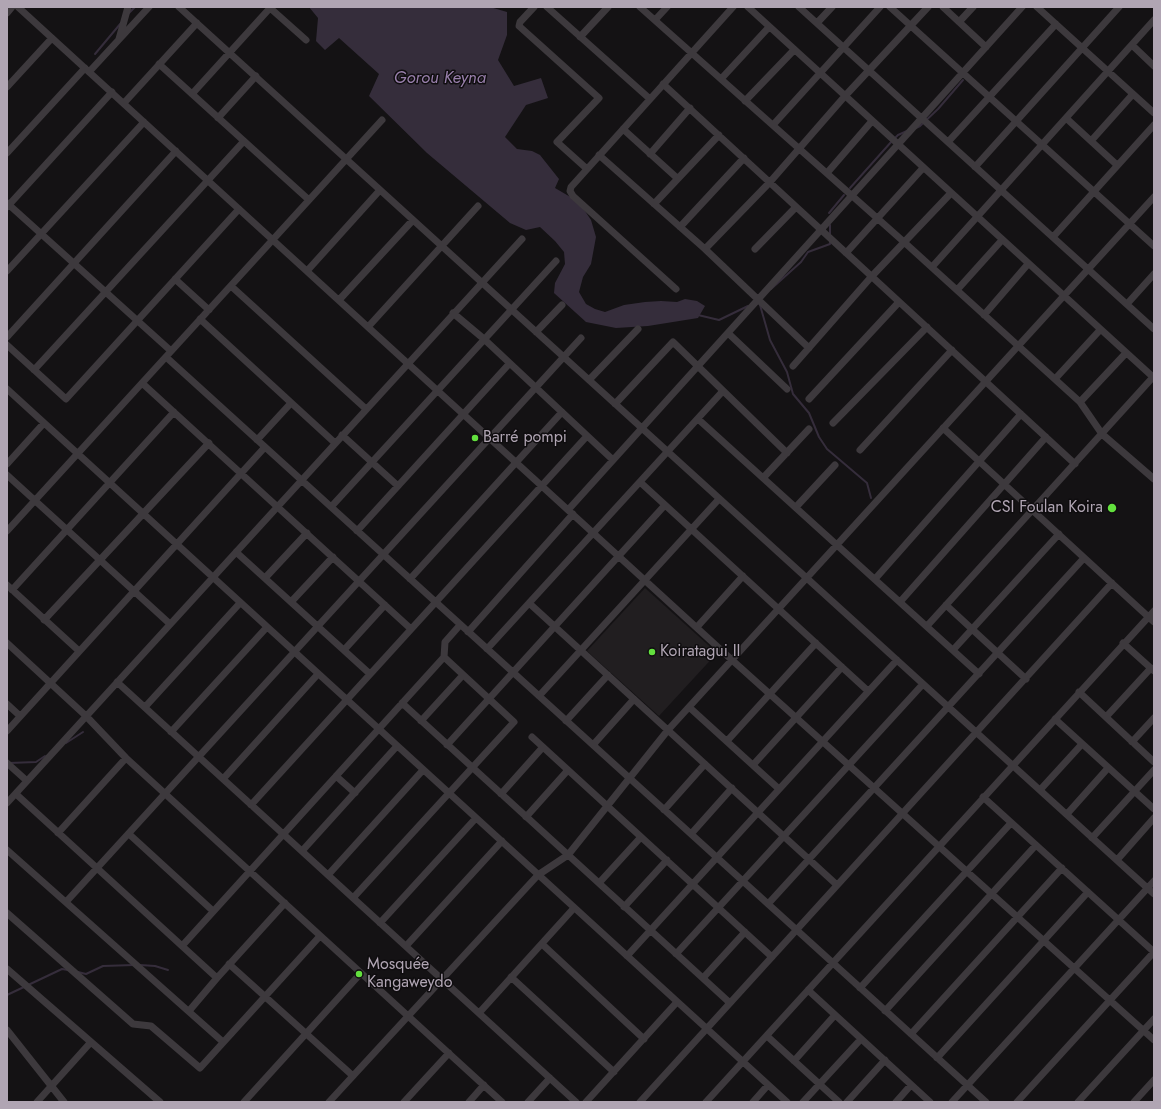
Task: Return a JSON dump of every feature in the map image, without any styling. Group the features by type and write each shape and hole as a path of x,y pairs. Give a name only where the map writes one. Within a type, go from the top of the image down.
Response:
{"street":[{"path":"7,13 12,7"},
{"path":"18,7 732,660 1154,1040"},
{"path":"119,40 128,7"},
{"path":"7,153 87,70 119,40 149,7"},
{"path":"179,7 1154,894"},
{"path":"534,7 520,22 519,26 599,98 557,142 587,169"},
{"path":"547,7 650,99"},
{"path":"580,37 608,7"},
{"path":"640,7 878,218 1080,402 1102,434 1154,480"},
{"path":"655,20 667,7"},
{"path":"676,289 573,196 570,191 570,187 733,7"},
{"path":"748,7 1153,377 927,626"},
{"path":"799,7 1154,329"},
{"path":"817,23 832,7"},
{"path":"772,125 880,7"},
{"path":"890,7 1154,246"},
{"path":"706,249 770,182 845,96 928,7"},
{"path":"943,7 986,46"},
{"path":"959,22 973,7"},
{"path":"468,632 613,460 1022,7"},
{"path":"1037,7 1154,112"},
{"path":"975,167 1119,7"},
{"path":"192,94 270,8 306,40"},
{"path":"932,267 1154,20"},
{"path":"124,103 197,23"},
{"path":"948,142 1056,24"},
{"path":"721,79 769,27"},
{"path":"7,88 52,38"},
{"path":"1132,45 1154,66"},
{"path":"745,101 794,50"},
{"path":"159,64 309,200"},
{"path":"218,118 256,76"},
{"path":"663,84 1074,464"},
{"path":"112,92 8,205 172,351"},
{"path":"1091,141 1134,94"},
{"path":"650,154 690,108"},
{"path":"1066,118 1117,166"},
{"path":"7,532 382,120"},
{"path":"827,174 872,121"},
{"path":"7,270 144,122"},
{"path":"1053,237 1154,125"},
{"path":"623,129 677,178"},
{"path":"654,204 719,135"},
{"path":"34,370 244,141"},
{"path":"7,337 176,151"},
{"path":"599,155 706,249 809,348"},
{"path":"680,227 744,158"},
{"path":"846,253 923,168"},
{"path":"307,271 380,190"},
{"path":"793,366 872,276 951,193"},
{"path":"333,1101 353,1076 538,875 568,855 628,778 668,730 1154,197"},
{"path":"368,327 478,206"},
{"path":"755,249 796,207"},
{"path":"7,345 66,399 239,209"},
{"path":"339,300 413,220"},
{"path":"7,803 522,239"},
{"path":"956,290 1002,240"},
{"path":"331,507 556,261"},
{"path":"984,315 1028,264"},
{"path":"1127,304 1154,274"},
{"path":"175,279 209,310"},
{"path":"231,286 366,409"},
{"path":"809,399 899,302"},
{"path":"536,332 562,305"},
{"path":"454,313 484,339 613,460"},
{"path":"200,320 335,443"},
{"path":"833,423 926,327"},
{"path":"589,380 638,329"},
{"path":"1055,379 1100,330"},
{"path":"728,333 787,389"},
{"path":"66,902 580,338"},
{"path":"615,404 673,342 722,392 787,453"},
{"path":"860,450 952,350"},
{"path":"1080,402 1126,353"},
{"path":"166,357 986,1102"},
{"path":"357,531 509,364"},
{"path":"142,383 411,629"},
{"path":"7,389 787,1102"},
{"path":"487,649 722,392"},
{"path":"257,440 291,403"},
{"path":"79,651 9,588 67,530 174,412"},
{"path":"410,579 562,412"},
{"path":"875,579 1021,414"},
{"path":"698,418 979,674"},
{"path":"7,464 44,423"},
{"path":"943,428 1154,622"},
{"path":"763,478 809,429"},
{"path":"342,435 398,486"},
{"path":"251,805 587,436"},
{"path":"900,602 1046,437"},
{"path":"44,620 209,444"},
{"path":"7,730 265,447"},
{"path":"796,507 835,465"},
{"path":"7,475 170,624"},
{"path":"640,482 868,691"},
{"path":"539,696 719,499"},
{"path":"447,744 665,505"},
{"path":"265,578 307,533"},
{"path":"953,650 1059,534"},
{"path":"236,552 370,674"},
{"path":"292,602 333,557"},
{"path":"768,904 1084,558"},
{"path":"697,627 743,576"},
{"path":"640,1102 1112,583"},
{"path":"145,707 240,602"},
{"path":"529,603 837,885"},
{"path":"344,650 385,605"},
{"path":"946,605 1026,679"},
{"path":"706,1102 1154,610"},
{"path":"182,946 444,657 445,642 460,625"},
{"path":"172,732 267,627"},
{"path":"726,741 816,643"},
{"path":"1106,717 1152,670 1123,643"},
{"path":"7,644 86,716 126,758 502,1102"},
{"path":"353,898 514,722 444,657"},
{"path":"627,956 897,660"},
{"path":"752,765 842,667"},
{"path":"222,779 318,674"},
{"path":"421,721 463,675"},
{"path":"566,721 608,675"},
{"path":"117,682 576,1102"},
{"path":"676,954 923,684"},
{"path":"1078,692 1154,762"},
{"path":"593,745 634,699"},
{"path":"402,703 730,1003"},
{"path":"7,704 20,716"},
{"path":"689,707 779,789"},
{"path":"1132,742 1154,718"},
{"path":"1055,719 1154,809"},
{"path":"532,737 772,957"},
{"path":"1040,790 1082,744"},
{"path":"302,851 397,746"},
{"path":"501,794 543,747"},
{"path":"58,833 126,758"},
{"path":"7,763 27,781"},
{"path":"664,810 705,764"},
{"path":"1067,814 1108,768"},
{"path":"328,875 423,770"},
{"path":"526,817 568,770"},
{"path":"1092,838 1154,770"},
{"path":"336,776 354,793"},
{"path":"690,834 732,788"},
{"path":"16,794 216,978"},
{"path":"983,797 1154,952 1017,1102"},
{"path":"380,923 476,818"},
{"path":"1117,860 1154,818"},
{"path":"860,988 1011,823"},
{"path":"129,834 213,911"},
{"path":"599,883 641,837"},
{"path":"406,946 502,842"},
{"path":"885,1010 1036,845"},
{"path":"7,850 223,1042"},
{"path":"624,907 667,860"},
{"path":"911,1034 1062,868"},
{"path":"952,1102 1154,881"},
{"path":"937,1058 1088,892"},
{"path":"189,1011 216,978 285,903"},
{"path":"479,1013 574,908"},
{"path":"7,913 133,1024 151,1026 200,1068 320,936"},
{"path":"703,978 745,932"},
{"path":"542,944 644,1039"},
{"path":"229,964 353,1076"},
{"path":"7,969 160,1102"},
{"path":"244,1102 361,973"},
{"path":"511,977 614,1072"},
{"path":"808,990 930,1102"},
{"path":"586,1102 678,1002"},
{"path":"794,1060 835,1015"},
{"path":"1078,1102 1154,1019"},
{"path":"7,1030 64,1102"},
{"path":"766,1036 839,1102"},
{"path":"803,1102 861,1038"},
{"path":"37,1102 91,1042"},
{"path":"404,1102 449,1053"},
{"path":"847,1102 885,1060"},
{"path":"528,1102 550,1078"},
{"path":"1134,1102 1154,1080"},
{"path":"469,1102 484,1085"},
{"path":"753,1102 768,1085"},
{"path":"896,1102 911,1085"}],"shaded area":[{"name":"Koiratagui II","path":"645,588 717,653 659,716 587,651"}],"water":[{"name":"Gorou Keyna","path":"309,7 490,7 507,12 507,35 498,60 514,86 541,78 548,98 526,105 505,137 517,149 532,151 540,155 559,179 555,188 579,202 591,220 596,237 591,264 583,277 579,292 586,304 605,312 624,305 661,301 677,302 685,299 697,301 705,306 698,318 648,326 616,328 586,322 554,293 555,283 565,264 564,252 555,241 540,227 526,230 510,223 427,153 369,96 379,74 339,38 325,50 316,41 318,18"}],"waterway":[{"path":"129,13 135,7"},
{"path":"95,54 121,23"},
{"path":"916,128 938,109 963,80"},
{"path":"895,138 907,131"},
{"path":"850,188 892,141"},
{"path":"829,213 844,195"},
{"path":"830,225 830,234"},
{"path":"771,289 801,262 808,252 830,244 830,241"},
{"path":"760,305 770,340 787,372 793,394 809,413 819,437 827,449 867,483 871,498"},
{"path":"698,315 719,320 748,306"},
{"path":"66,743 83,732"},
{"path":"9,763 36,762 45,756"},
{"path":"78,972 86,974 103,966 134,965"},
{"path":"140,965 155,966 168,970"},
{"path":"7,995 62,969 68,970"}],"place":[{"name":"Barré pompi","path":"475,438"},
{"name":"CSI Foulan Koira","path":"1112,508"},
{"name":"Koiratagui II","path":"652,652"},
{"name":"Mosquée Kangaweydo","path":"359,974"}]}
